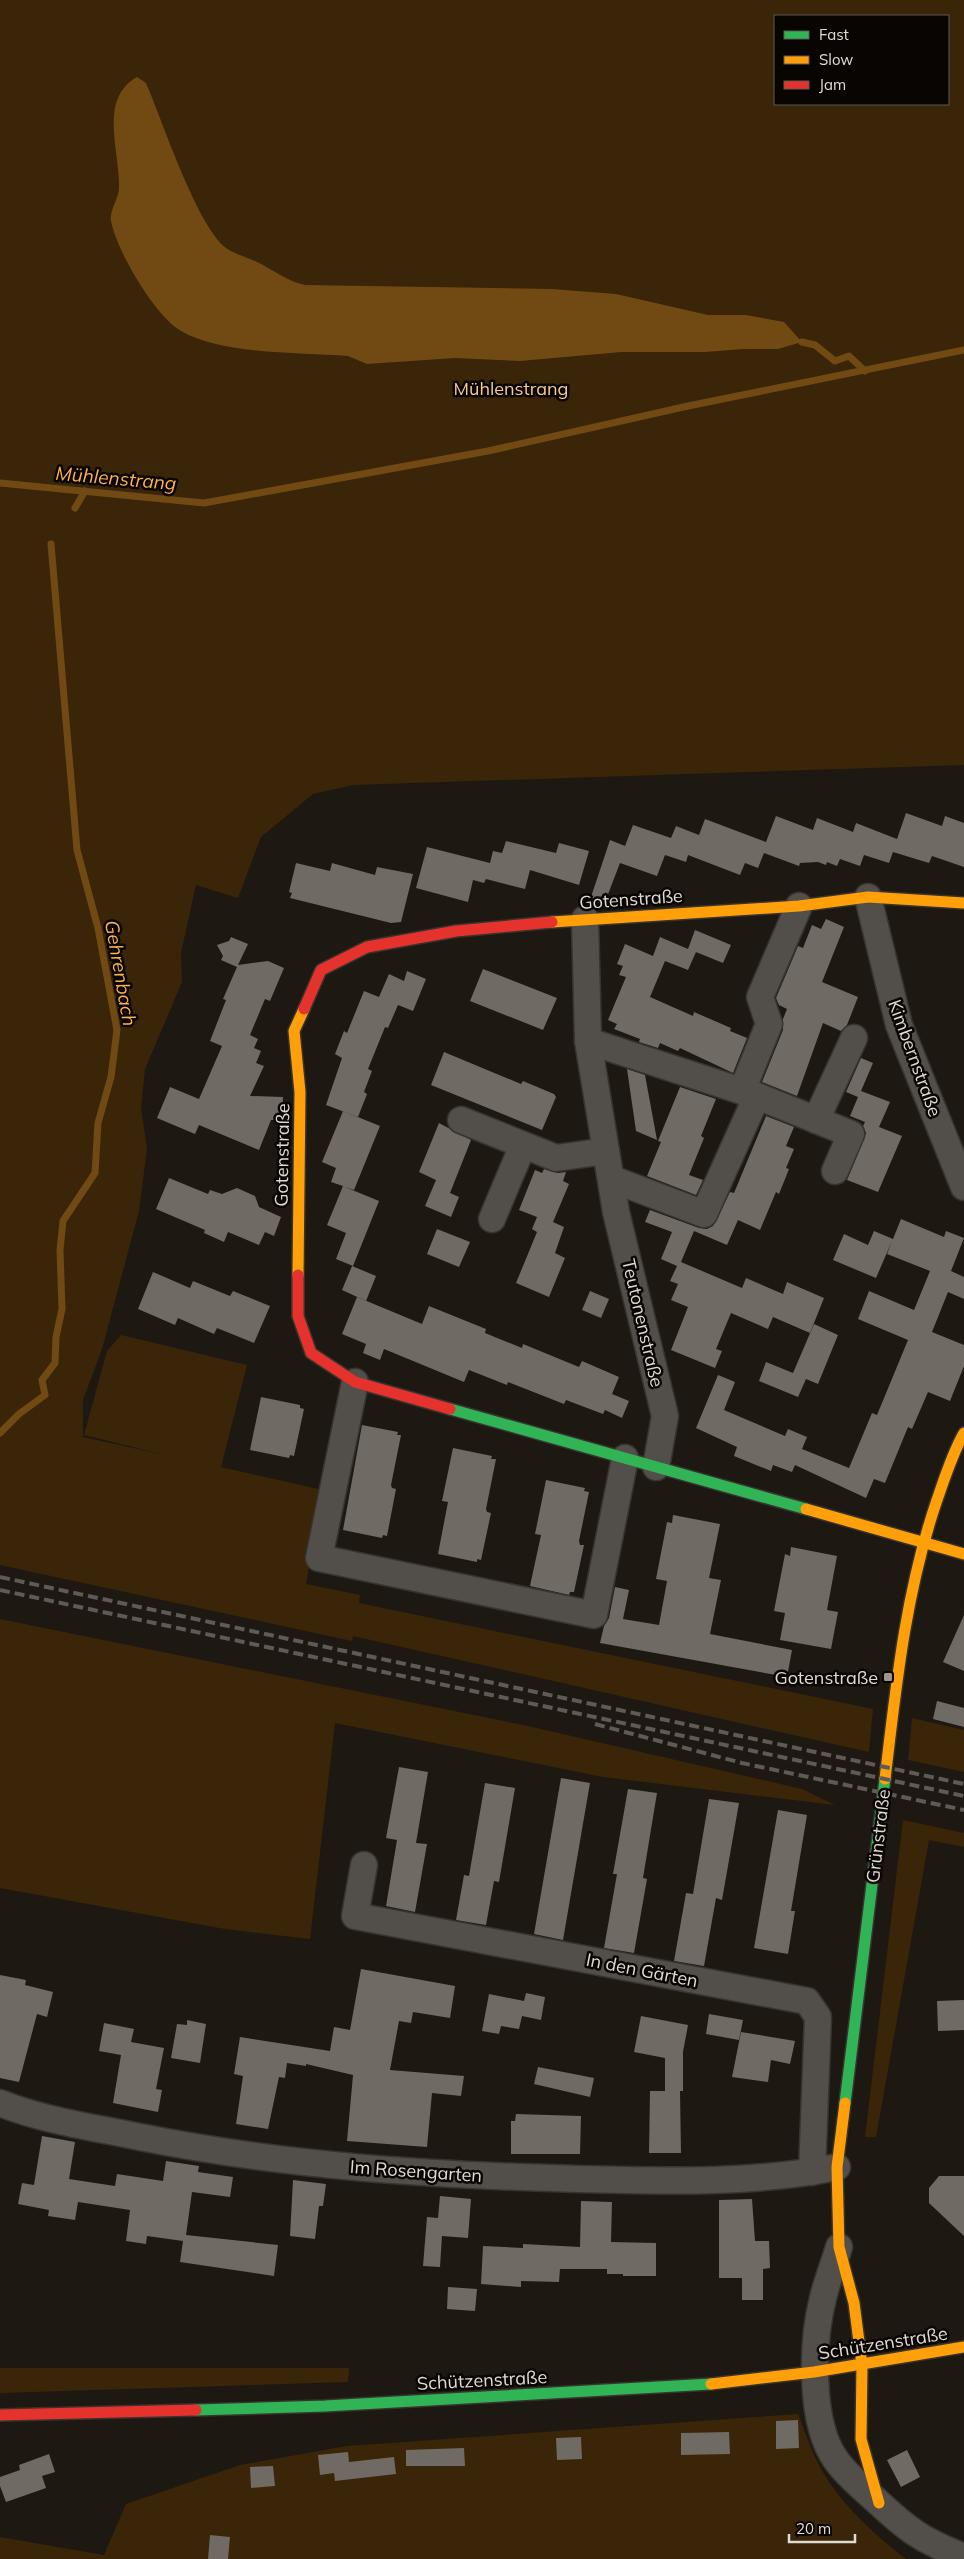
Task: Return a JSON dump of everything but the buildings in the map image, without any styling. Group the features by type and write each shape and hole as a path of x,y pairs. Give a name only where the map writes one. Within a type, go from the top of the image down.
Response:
{"street":[{"name":"Gotenstraße","path":"964,903 868,897 799,906 585,919 456,931 376,946 367,948 321,970 294,1031 300,1092 298,1316 311,1353 355,1382 964,1554"},
{"name":"Kimbernstraße","path":"868,897 899,1026 964,1187"},
{"path":"612,1179 704,1214 749,1093 769,1024 760,997 799,906"},
{"name":"Teutonenstraße","path":"585,919 588,1041 616,1212 665,1416 656,1467"},
{"path":"816,1120 854,1038"},
{"path":"588,1041 749,1093 851,1134 835,1171"},
{"path":"461,1120 556,1158 606,1151"},
{"path":"492,1219 523,1145"},
{"path":"355,1382 320,1558 594,1615 625,1458"},
{"name":"Grünstraße","path":"879,2503 868,2470 861,2439 862,2365 854,2303 839,2247 837,2167 897,1680 911,1592 922,1543 954,1451 964,1433"},
{"name":"In den Gärten","path":"364,1865 355,1916 807,2001 818,2017 812,2172"},
{"name":"Im Rosengarten","path":"0,2103 20,2111 57,2120 214,2152 386,2172 631,2180 757,2178 812,2172 837,2167"},
{"name":"Grünstraße","path":"839,2247 823,2299 814,2372 820,2425 835,2459 855,2482 879,2503 926,2551 964,2557"},
{"name":"Schützenstraße","path":"0,2415 325,2406 699,2385 814,2372 964,2347"}],"green space":[{"name":"Mühlenstrang","path":"0,0 964,0 964,765 353,785 313,794 261,837 238,898 196,885 181,953 182,982 145,1069 141,1108 147,1149 139,1211 102,1349 83,1400 83,1437 165,1455 84,1435 107,1351 121,1335 247,1365 221,1467 323,1490 306,1584 360,1595 359,1603 873,1709 869,1752 353,1636 352,1641 0,1565"},
{"path":"0,1619 528,1726 802,1789 835,1805 603,1777 335,1723 310,1939 225,1929 0,1888"},
{"path":"912,1718 964,1730 964,1772 908,1760"},
{"path":"903,1820 964,1833 964,1847 929,1840 876,2137 865,2137"},
{"path":"0,2368 349,2368 348,2382 0,2393"},
{"path":"798,2414 816,2460 832,2486 861,2520 906,2559 0,2559 0,2537 104,2555 126,2504 240,2465 347,2446"}],"shaded area":[{"path":"137,77 146,83 192,196 215,236 229,250 257,262 292,281 305,285 552,289 616,294 708,315 746,315 784,322 802,342 778,349 705,352 621,352 520,361 455,358 367,364 348,356 262,351 198,339 170,323 149,297 121,249 111,221 111,213 119,188 114,112 118,98 125,87"}],"waterway":[{"path":"802,342 815,345 835,361 849,356 865,371"},
{"name":"Mühlenstrang","path":"0,483 204,503 488,451 688,406 964,350"},
{"name":"Gehrenbach","path":"75,508 85,491"},
{"name":"Gehrenbach","path":"0,1433 19,1414 45,1395 42,1380 55,1363 56,1337 62,1309 60,1250 63,1221 95,1173 98,1123 111,1077 117,1030 98,928 77,850 51,544"}],"railway":[{"path":"0,1577 964,1784"},
{"path":"0,1590 964,1796"},
{"path":"595,1724 742,1763 964,1810"}],"traffic: fast":[{"path":"450,1409 806,1509"},
{"path":"845,2103 885,1779"},
{"path":"196,2410 325,2406 711,2384"}],"traffic: slow":[{"path":"552,922 799,906 868,897 964,903"},
{"path":"298,1275 300,1092 294,1031 304,1009"},
{"path":"885,1779 893,1708 917,1568 926,1534 952,1457 964,1433"},
{"path":"806,1509 964,1554"},
{"path":"845,2103 837,2167 839,2247 854,2303 862,2365 861,2439 879,2503"},
{"path":"711,2384 814,2372 964,2347"}],"traffic: jam":[{"path":"304,1009 321,970 367,947 456,931 552,922"},
{"path":"298,1275 298,1316 311,1353 355,1382 450,1409"},
{"path":"0,2415 196,2410"}],"place":[{"name":"Gotenstraße","path":"888,1677"}]}
